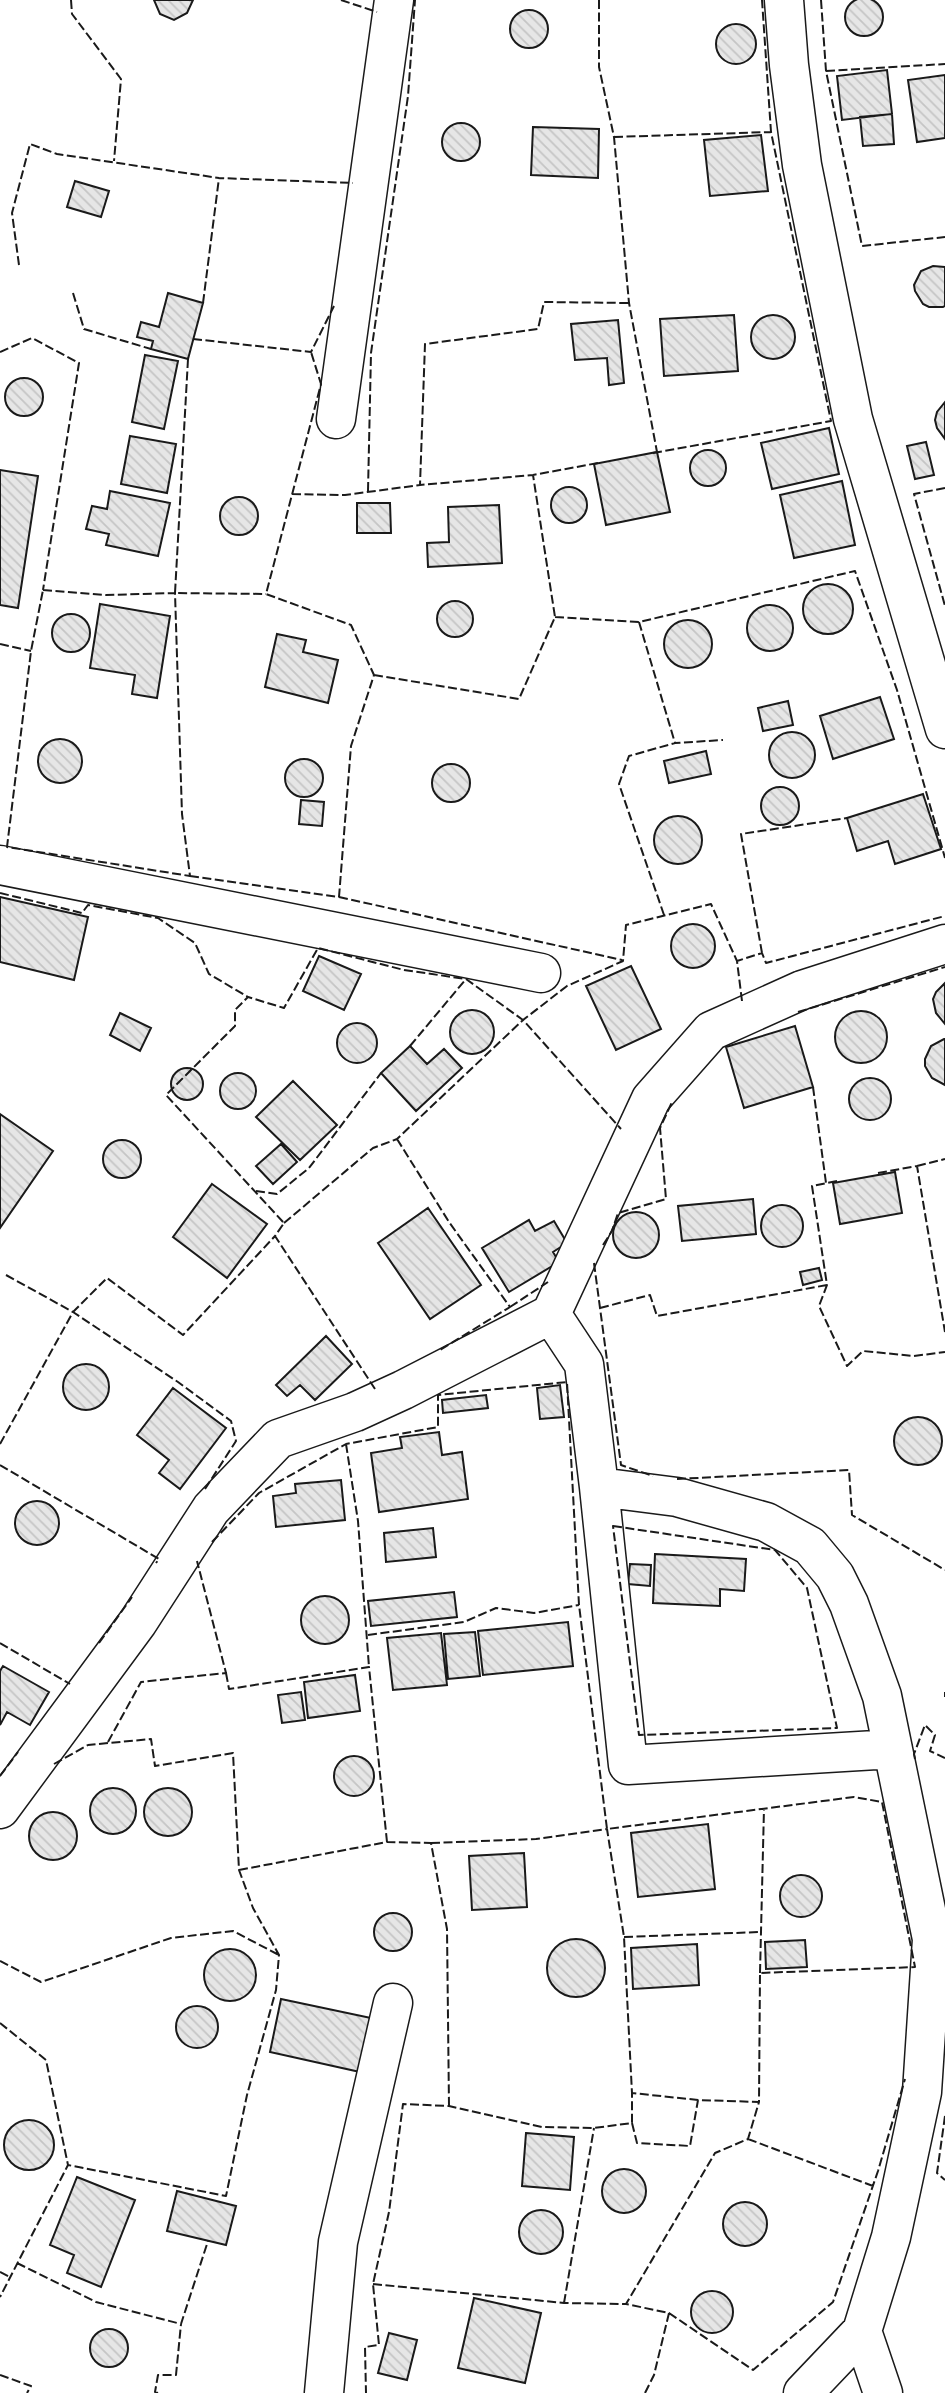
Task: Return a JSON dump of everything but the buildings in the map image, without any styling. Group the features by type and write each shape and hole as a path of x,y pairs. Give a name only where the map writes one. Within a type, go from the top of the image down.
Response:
{"street":[{"path":"336,419 394,0"},
{"path":"784,0 802,165 853,419 945,729"},
{"path":"0,865 541,973"},
{"path":"0,1809 138,1622 211,1509 278,1439 355,1412 391,1396 551,1314 651,1099 711,1031 802,990 945,944"},
{"path":"551,1314 584,1364 628,1765 893,1749"},
{"path":"599,1487 677,1497 766,1522 810,1546 835,1576 849,1604 882,1696 932,1939 922,2092 891,2237 862,2330 803,2393"},
{"path":"324,2393 338,2242 393,2003"},
{"path":"862,2330 883,2393"}],"fence":[{"path":"71,0 72,14 121,79 114,161"},
{"path":"341,0 377,12"},
{"path":"368,491 371,353 408,96 415,0"},
{"path":"599,0 599,67 614,137 629,303 657,452"},
{"path":"653,453 831,421 771,132 762,0"},
{"path":"821,0 826,71 862,246 945,237"},
{"path":"826,71 945,64"},
{"path":"614,137 771,132"},
{"path":"19,265 12,213 30,144 57,154 219,178 353,183"},
{"path":"203,303 219,178"},
{"path":"73,293 84,329 151,349"},
{"path":"598,463 533,475 420,485 425,344 538,329 544,302 629,303"},
{"path":"193,339 311,352 334,306"},
{"path":"0,352 32,338 79,363 43,590"},
{"path":"190,876 339,897 351,746 374,675 351,625 266,594 321,384 311,352"},
{"path":"188,359 175,593 266,594"},
{"path":"374,675 519,699 555,617 533,475"},
{"path":"292,494 345,495 420,485"},
{"path":"945,488 914,494 945,606"},
{"path":"555,617 639,622 855,571 897,690 945,858"},
{"path":"43,590 106,595 175,593 182,814 190,876 7,847 31,651 43,590"},
{"path":"639,622 675,743"},
{"path":"0,644 31,651"},
{"path":"664,915 619,784 629,756 675,743 723,740"},
{"path":"762,953 741,834 847,818"},
{"path":"0,893 82,913 88,905 158,918 195,943 209,974 248,997"},
{"path":"339,897 622,960"},
{"path":"284,1223 373,1148 397,1139 523,1020 567,986 623,961 626,925 711,904 737,961"},
{"path":"742,1001 737,961 762,953 766,963 945,916"},
{"path":"375,1389 275,1236 284,1223 166,1095 235,1026 235,1010 248,997 284,1008 318,948 404,970 466,979 523,1020 621,1129"},
{"path":"798,1012 945,967"},
{"path":"410,1046 466,979"},
{"path":"256,1191 277,1194 309,1168 381,1073"},
{"path":"813,1087 826,1183"},
{"path":"603,1245 612,1231 618,1213 666,1199 660,1128 672,1102"},
{"path":"397,1139 449,1222 510,1307 440,1350"},
{"path":"917,1166 945,1159"},
{"path":"878,1173 917,1166 945,1332"},
{"path":"837,1181 812,1186 827,1285 819,1306 847,1366 863,1351 914,1356 945,1352"},
{"path":"0,1444 73,1312 107,1278 183,1335 275,1236"},
{"path":"594,1263 621,1465 653,1476"},
{"path":"6,1275 73,1312 231,1421 236,1441 205,1489"},
{"path":"510,1307 548,1282"},
{"path":"600,1308 650,1295 657,1316 827,1285"},
{"path":"212,1542 259,1493 346,1444 438,1427 438,1395 567,1382 579,1605 607,1829 854,1797 882,1802 915,1967 760,1973 759,2102 698,2100 632,2093 632,2123 594,2128 542,2127 449,2106 403,2104 389,2212 373,2284 379,2345 365,2347 366,2393"},
{"path":"346,1444 358,1521 369,1667"},
{"path":"0,1465 159,1559 156,1563"},
{"path":"677,1479 849,1470 852,1515 945,1570"},
{"path":"613,1526 775,1550 807,1588 837,1728 639,1735 613,1526"},
{"path":"108,1742 141,1682 226,1673 197,1561"},
{"path":"99,1643 132,1597"},
{"path":"368,1635 464,1622 496,1608 534,1613 579,1605"},
{"path":"0,1643 70,1684"},
{"path":"226,1673 229,1689 369,1667 387,1842"},
{"path":"945,1692 945,1697"},
{"path":"915,1759 914,1754 925,1725 935,1735 930,1751 945,1758"},
{"path":"54,1764 88,1745 151,1739 155,1766 233,1753 239,1870 253,1908 279,1955 276,1990 247,2095 226,2196 68,2165"},
{"path":"0,1776 18,1752"},
{"path":"760,1973 764,1808"},
{"path":"431,1843 536,1839 607,1829 624,1937 632,2093"},
{"path":"239,1870 387,1842 431,1843 447,1929 449,2106"},
{"path":"0,1961 41,1982 171,1938 233,1931 279,1955"},
{"path":"624,1937 761,1932"},
{"path":"0,2023 46,2060 68,2165 0,2297"},
{"path":"669,2313 753,2370 833,2302 878,2171 905,2079"},
{"path":"632,2123 637,2143 690,2146 698,2100"},
{"path":"645,2393 654,2375 669,2313 626,2304 715,2153 748,2139 759,2102"},
{"path":"945,2116 937,2173 945,2180"},
{"path":"564,2303 594,2128"},
{"path":"748,2139 873,2186"},
{"path":"17,2263 96,2302 181,2324 208,2241"},
{"path":"0,2272 10,2277"},
{"path":"373,2284 564,2303 626,2304"},
{"path":"158,2393 155,2392 158,2375 176,2375 181,2324"},
{"path":"0,2375 31,2386 27,2393"}]}
